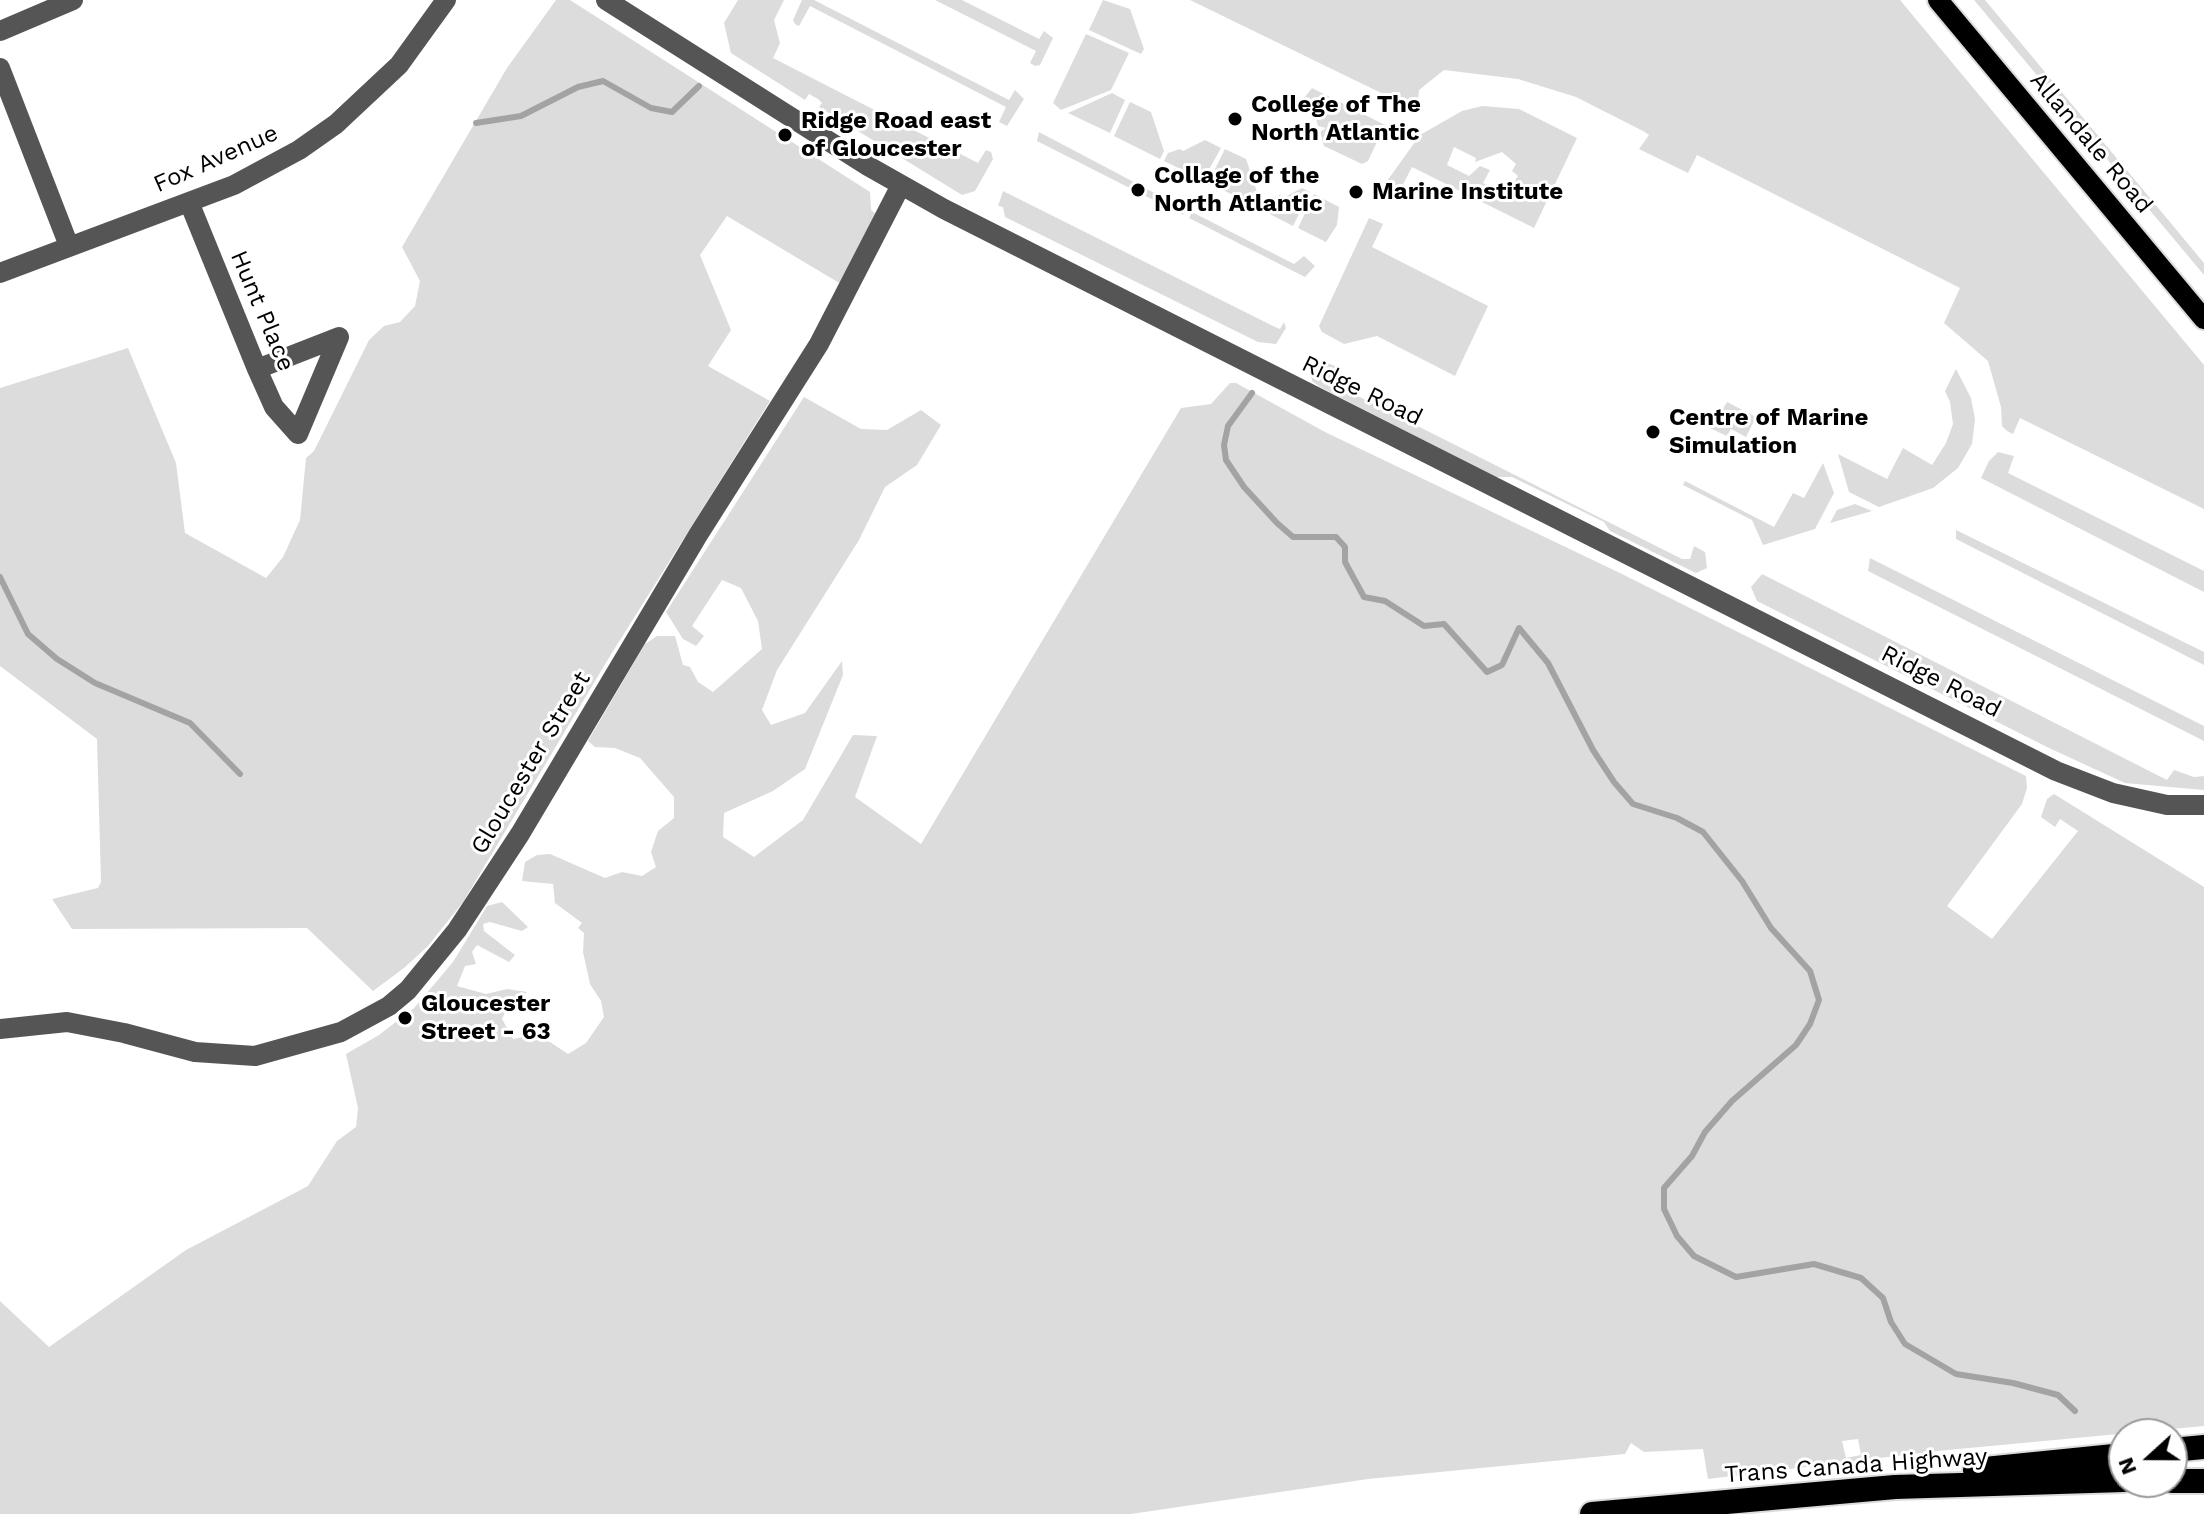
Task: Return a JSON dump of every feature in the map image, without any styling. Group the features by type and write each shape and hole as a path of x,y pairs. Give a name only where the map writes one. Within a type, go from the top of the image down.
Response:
{"highway":[{"path":"1895,1487 1909,1476 2108,1457"},
{"name":"Trans Canada Highway","path":"1592,1514 1895,1487 2108,1480"}],"main road":[{"name":"Allandale Road","path":"1938,0 2204,319"}],"street":[{"path":"0,31 73,0"},
{"name":"Fox Avenue","path":"0,273 234,185 299,150 336,124 399,65 446,0"},
{"name":"Ridge Road","path":"606,0 901,185 2056,771 2113,793 2167,805 2204,805"},
{"path":"0,68 69,246"},
{"name":"Gloucester Street","path":"0,1029 67,1022 195,1052 255,1056 341,1032 389,1006 408,990 463,922 520,834 698,535 819,344 901,185"},
{"name":"Hunt Place","path":"189,202 257,369 274,407 298,434 339,337 257,369"}],"shaded area":[{"path":"556,0 570,0 870,192 871,210 875,213 841,284 727,216 700,255 731,330 708,366 770,401 610,656 463,902 428,946 404,968 373,991 307,928 72,929 52,899 98,888 101,882 97,739 0,666 0,388 128,348 176,463 185,533 266,578 283,557 300,520 306,458 314,451 369,340 384,326 400,322 415,306 420,281 402,247 507,68"},
{"path":"738,0 784,0 774,20 780,43 773,58 978,163 986,150 991,152 993,159 975,191 962,195 819,107 822,103 818,99 809,94 805,100 731,53 724,23"},
{"path":"802,0 814,0 1009,100 1015,90 1024,99 1007,126 999,122 1006,107 810,6 799,26 795,24 793,20"},
{"path":"935,0 962,0 1039,39 1044,31 1053,38 1040,65 1035,66 1030,63 1036,51"},
{"path":"1103,0 1130,9 1144,49 1141,54 1089,30"},
{"path":"1190,0 1900,0 2204,365 2204,509 2020,418 2013,434 2007,431 2002,426 2001,407 1988,361 1944,323 1960,288 1697,155 1688,173 1639,149 1649,135 1643,131 1576,97 1518,79 1444,70 1419,90 1417,110"},
{"path":"1974,0 1985,0 2204,263 2204,275"},
{"path":"1086,34 1129,53 1111,90 1061,110 1053,103"},
{"path":"1312,88 1385,125 1368,161 1362,164 1324,146 1320,132 1326,128 1318,126 1312,105 1315,100 1304,98"},
{"path":"1112,93 1125,100 1110,133 1068,113"},
{"path":"1130,102 1151,112 1164,151 1160,159 1114,136"},
{"path":"1482,106 1519,109 1577,138 1534,228 1412,167 1397,196 1382,188 1420,135 1462,111","holes":["1454,147 1476,158 1475,162 1502,152 1516,164 1512,171 1518,176 1513,184 1508,182 1500,191 1483,183 1490,170 1480,166 1469,176 1447,165"]},
{"path":"1039,132 1185,209 1183,215 1037,141"},
{"path":"1205,140 1221,148 1203,180 1164,161 1168,153 1183,151"},
{"path":"1225,149 1246,159 1259,198 1256,206 1208,183"},
{"path":"1302,188 1310,192 1293,226 1260,209 1264,201 1280,195 1283,198"},
{"path":"1003,191 1275,327 1280,329 1284,322 1286,328 1276,344 1258,342 1005,217 1003,207 998,206"},
{"path":"1314,194 1339,207 1337,225 1326,242 1298,228"},
{"path":"1192,212 1294,264 1304,256 1315,266 1305,277 1189,218"},
{"path":"1369,218 1383,224 1372,247 1488,306 1455,376 1377,336 1344,344 1322,332 1319,326"},
{"path":"1325,362 1335,366 1334,384 1682,559 1690,559 1694,546 1705,552 1707,568 1696,573 1610,531 1604,522 1512,477 1495,477 1320,387 1312,381 1311,372 1315,365"},
{"path":"1956,369 1971,398 1975,419 1972,444 1958,468 1933,488 1879,507 1849,492 1838,454 1887,479 1903,448 1932,465 1946,443 1953,424 1945,391"},
{"path":"1230,383 1236,383 1325,432 1622,574 2026,776 2027,788 2022,804 1947,906 1992,939 2078,831 2060,819 2055,827 2041,817 2047,799 2054,794 2204,887 2204,1426 2188,1427 2188,1418 2108,1418 2108,1435 1937,1451 1708,1479 1703,1449 1644,1452 1631,1443 1625,1454 1368,1479 1131,1514 0,1514 0,1301 49,1347 186,1250 308,1186 337,1141 356,1127 358,1108 346,1054 379,1035 414,1008 453,962 487,906 502,902 528,927 522,931 490,922 483,924 484,931 515,955 509,962 477,945 472,952 476,964 465,966 457,986 486,994 507,989 527,992 505,1012 502,1019 513,1039 528,1036 550,1042 568,1054 586,1043 604,1017 601,1001 590,984 583,952 584,933 578,928 582,923 555,903 553,884 522,881 525,862 537,855 550,854 605,878 622,872 642,876 656,867 651,852 658,831 674,818 674,797 640,758 615,748 595,747 588,741 645,644 657,636 675,636 683,665 690,667 698,682 713,692 762,649 758,621 741,588 722,580 692,626 704,636 696,646 683,639 666,612 804,397 861,429 887,430 921,410 941,425 917,465 885,487 859,540 777,670 762,710 771,725 805,713 842,661 843,675 805,769 773,791 724,813 723,837 754,857 803,820 853,735 877,736 855,797 921,844 1181,408 1211,404","holes":["1858,1439 1861,1455 1846,1458 1842,1441"]},
{"path":"1727,402 1756,417 1746,437 1731,429 1727,436 1703,425 1698,418 1701,414 1716,421"},
{"path":"1998,452 2014,456 2008,473 2204,571 2204,592 1981,478 1989,461"},
{"path":"1823,463 1834,493 1815,529 1763,545 1752,520 1683,485 1685,481 1774,527 1793,493 1804,498"},
{"path":"1855,504 1872,511 1830,523 1837,510"},
{"path":"1956,530 2204,652 2204,665 1956,539"},
{"path":"1870,558 2204,726 2204,741 1868,571"},
{"path":"1762,574 2167,780 2174,770 2194,777 2204,776 2204,790 2125,783 2049,748 1757,601 1751,587"}],"waterway":[{"path":"476,123 521,116 578,87 603,81 651,108 672,112 699,86"},
{"path":"1252,393 1228,426 1224,445 1226,460 1244,487 1277,523 1293,537 1336,537 1345,547 1345,562 1364,597 1385,601 1424,626 1444,624 1487,672 1502,665 1519,628 1548,663 1593,750 1614,782 1633,804 1677,818 1703,832 1742,881 1771,928 1810,971 1819,1000 1810,1024 1796,1045 1732,1101 1664,1188 1664,1209 1677,1236 1694,1256 1736,1277 1814,1264 1861,1278 1883,1298 1891,1322 1905,1344 1956,1374 2013,1383 2058,1395 2075,1411"},
{"path":"0,577 28,634 57,659 95,683 190,723 240,774"}],"place":[{"name":"College of The North Atlantic","path":"1235,119"},
{"name":"Ridge Road east of Gloucester","path":"785,135"},
{"name":"Collage of the North Atlantic","path":"1138,190"},
{"name":"Marine Institute","path":"1356,192"},
{"name":"Centre of Marine Simulation","path":"1653,432"},
{"name":"Gloucester Street - 63","path":"405,1018"}]}
